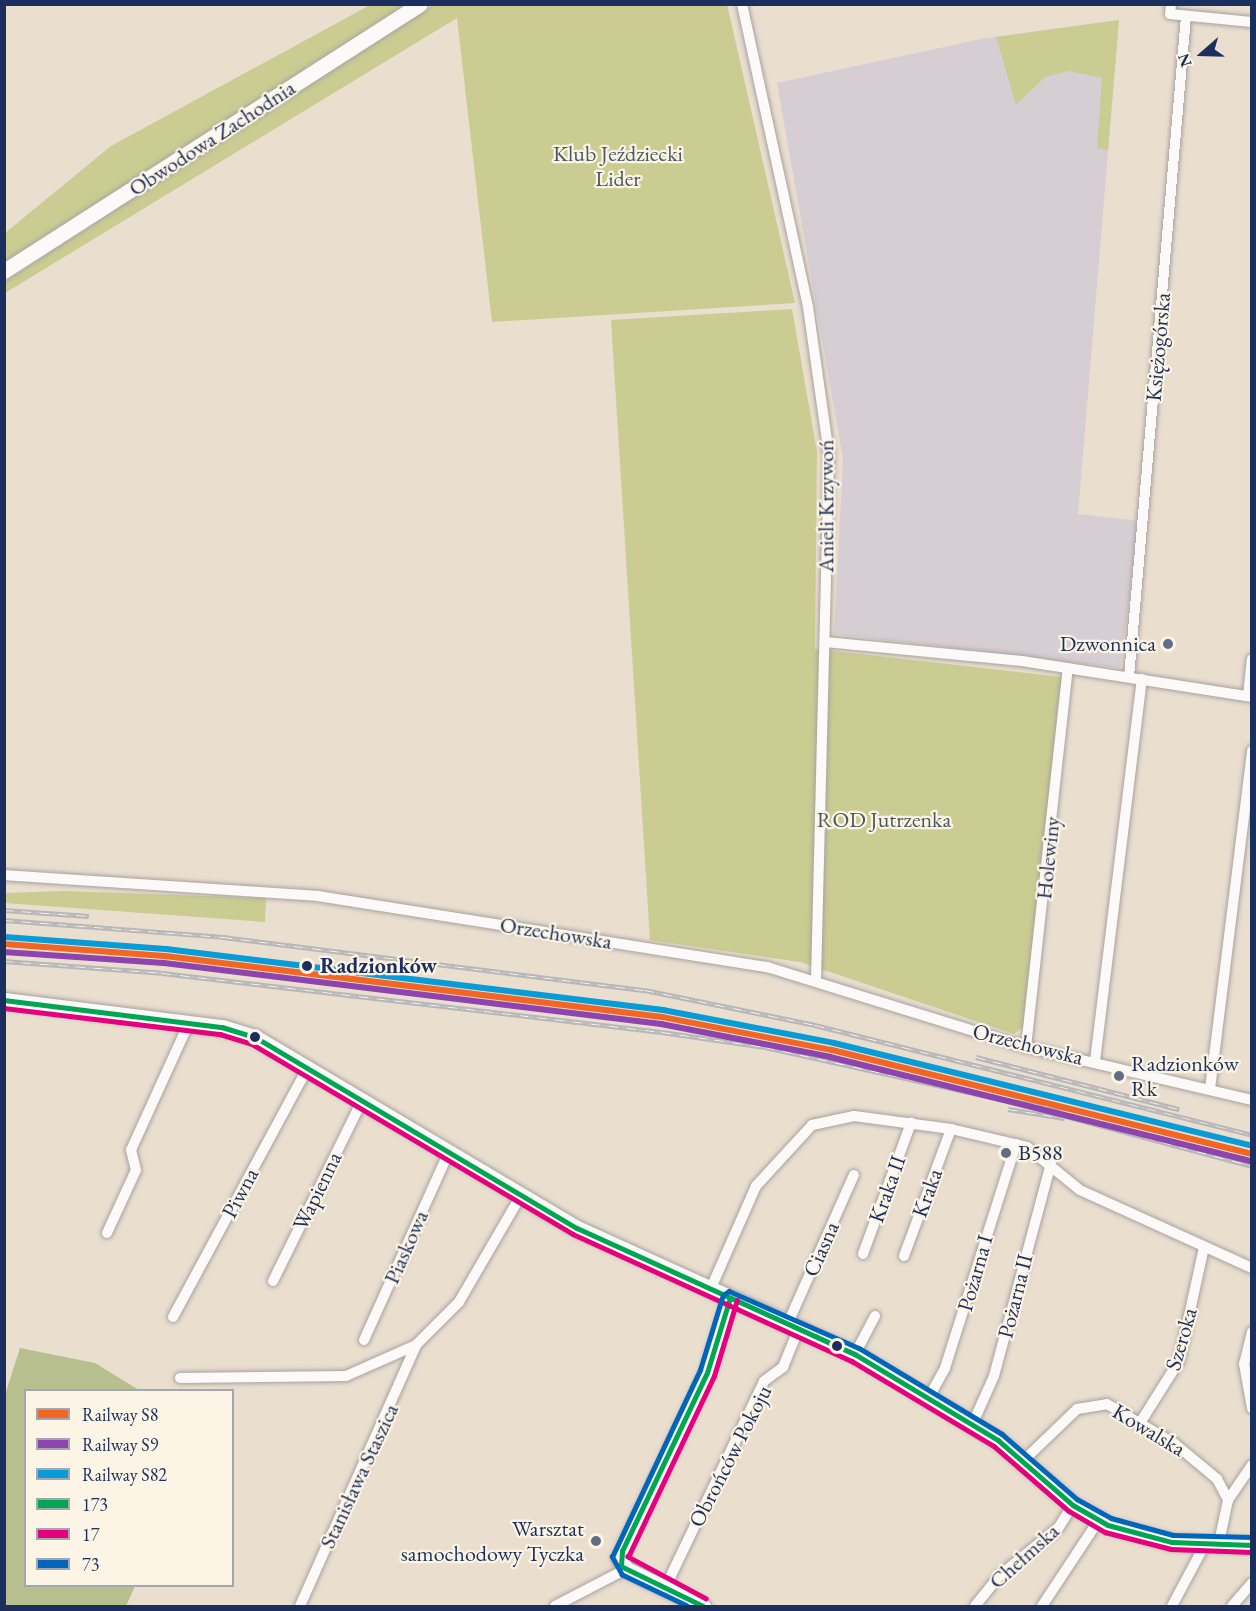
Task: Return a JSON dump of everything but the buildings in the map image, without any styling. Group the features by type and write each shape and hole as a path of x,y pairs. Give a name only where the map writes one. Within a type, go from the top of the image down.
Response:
{"street":[{"name":"Obwodowa Zachodnia","path":"4,272 420,4"},
{"name":"Anieli Krzywoń","path":"742,4 808,307 829,455 816,979"},
{"path":"1171,4 1170,14 1251,22"},
{"name":"Księżogórska","path":"1129,677 1186,16"},
{"path":"825,642 1068,668 1250,696 1251,659"},
{"name":"Holewiny","path":"1026,1047 1068,668"},
{"name":"Orzechowska","path":"1095,1060 1142,680"},
{"path":"1210,1089 1251,751"},
{"name":"Orzechowska","path":"4,875 318,897 816,979 1026,1047 1095,1060 1251,1100"},
{"path":"4,1000 188,1025 222,1027 255,1037 520,1197 577,1228 855,1354 972,1425 1022,1462 1073,1505 1099,1520 1147,1537 1211,1546 1251,1545"},
{"path":"107,1233 136,1170 131,1150 188,1025"},
{"name":"Piwna","path":"173,1317 307,1068"},
{"name":"Wapienna","path":"273,1281 362,1101"},
{"path":"711,1287 756,1186 817,1122 842,1117 951,1129 1016,1144 1051,1164 1080,1190 1251,1268"},
{"name":"Kraka II","path":"863,1254 911,1123"},
{"name":"Kraka","path":"904,1256 951,1129"},
{"name":"Pożarna I","path":"928,1399 945,1368 1016,1144"},
{"name":"Piaskowa","path":"364,1340 448,1154"},
{"name":"Pożarna II","path":"972,1425 994,1376 1051,1164"},
{"name":"Ciasna","path":"794,1326 854,1175"},
{"name":"Stanisława Staszica","path":"300,1606 416,1345 459,1302 520,1197"},
{"name":"Szeroka","path":"1140,1424 1179,1361 1204,1247"},
{"path":"624,1568 622,1551 707,1373 730,1298"},
{"path":"855,1354 875,1316"},
{"name":"Obrońców Pokoju","path":"665,1588 764,1381 783,1367 794,1326"},
{"path":"1251,1332 1244,1364 1251,1408"},
{"name":"Stanisława Staszica","path":"180,1378 346,1376 416,1345"},
{"name":"Kowalska","path":"1022,1462 1077,1409 1092,1404 1107,1404 1205,1466 1228,1500"},
{"path":"1172,1606 1211,1546 1228,1500 1251,1465"},
{"name":"Chełmska","path":"975,1606 999,1576 1059,1527 1073,1505"},
{"path":"1042,1606 1099,1520"},
{"path":"624,1568 703,1606"},
{"path":"555,1606 624,1568"},
{"path":"1232,1606 1251,1583"}],"shaded area":[{"path":"1119,20 1078,514 1139,521 1120,668 834,634 843,459 777,83 986,38"}],"green space":[{"name":"Klub Jeździecki Lider","path":"727,4 795,303 492,322 457,18 5,293 5,281 433,5"},
{"path":"370,5 405,5 5,262 5,233 111,146"},
{"path":"1119,20 1108,150 1097,149 1102,78 1069,71 1045,77 1016,105 996,37"},
{"name":"ROD Jutrzenka","path":"792,309 817,452 815,649 1062,677 1024,1026 1014,1034 800,962 650,940 611,320"},
{"path":"64,891 266,898 265,922 5,903 5,893"},
{"path":"20,1348 95,1363 137,1389 24,1389 24,1587 135,1587 126,1606 5,1606 5,1395"}],"railway":[{"path":"4,910 89,916"},
{"path":"4,920 223,937 645,990 815,1025 1252,1135"},
{"path":"4,961 162,973 662,1032 765,1047 1009,1101 1073,1109"},
{"path":"976,1057 1179,1109"},
{"path":"1008,1109 1064,1118"},
{"path":"1058,1114 1252,1166"}],"rail line":[{"name":"S82","path":"5,937 166,949 663,1010 834,1043 1252,1146"},
{"name":"S8","path":"4,944 165,956 662,1017 832,1050 1252,1154"},
{"name":"S9","path":"4,952 164,963 661,1024 830,1057 1250,1161"}],"transit line":[{"name":"173","path":"4,1000 222,1027 255,1037 577,1228 855,1354 998,1440 1073,1505 1108,1525 1172,1542 1252,1545"},
{"name":"17","path":"4,1008 220,1034 252,1044 573,1234 852,1361 994,1446 1069,1511 1105,1532 1171,1549 1252,1552"},
{"name":"73","path":"687,1606 622,1575 612,1557 700,1370 723,1295 729,1291 859,1348 1002,1434 1077,1499 1111,1518 1173,1535 1252,1537"},
{"name":"173","path":"621,1566 622,1551 707,1373 730,1298"},
{"name":"17","path":"706,1599 628,1557 714,1376 737,1300"},
{"name":"173","path":"621,1566 703,1606"}],"place":[{"name":"Dzwonnica","path":"1168,644"},
{"name":"Radzionków","path":"307,966"},
{"name":"Radzionków Rk","path":"1119,1076"},
{"name":"B588","path":"1006,1153"},
{"name":"Warsztat samochodowy Tyczka","path":"596,1541"}]}
